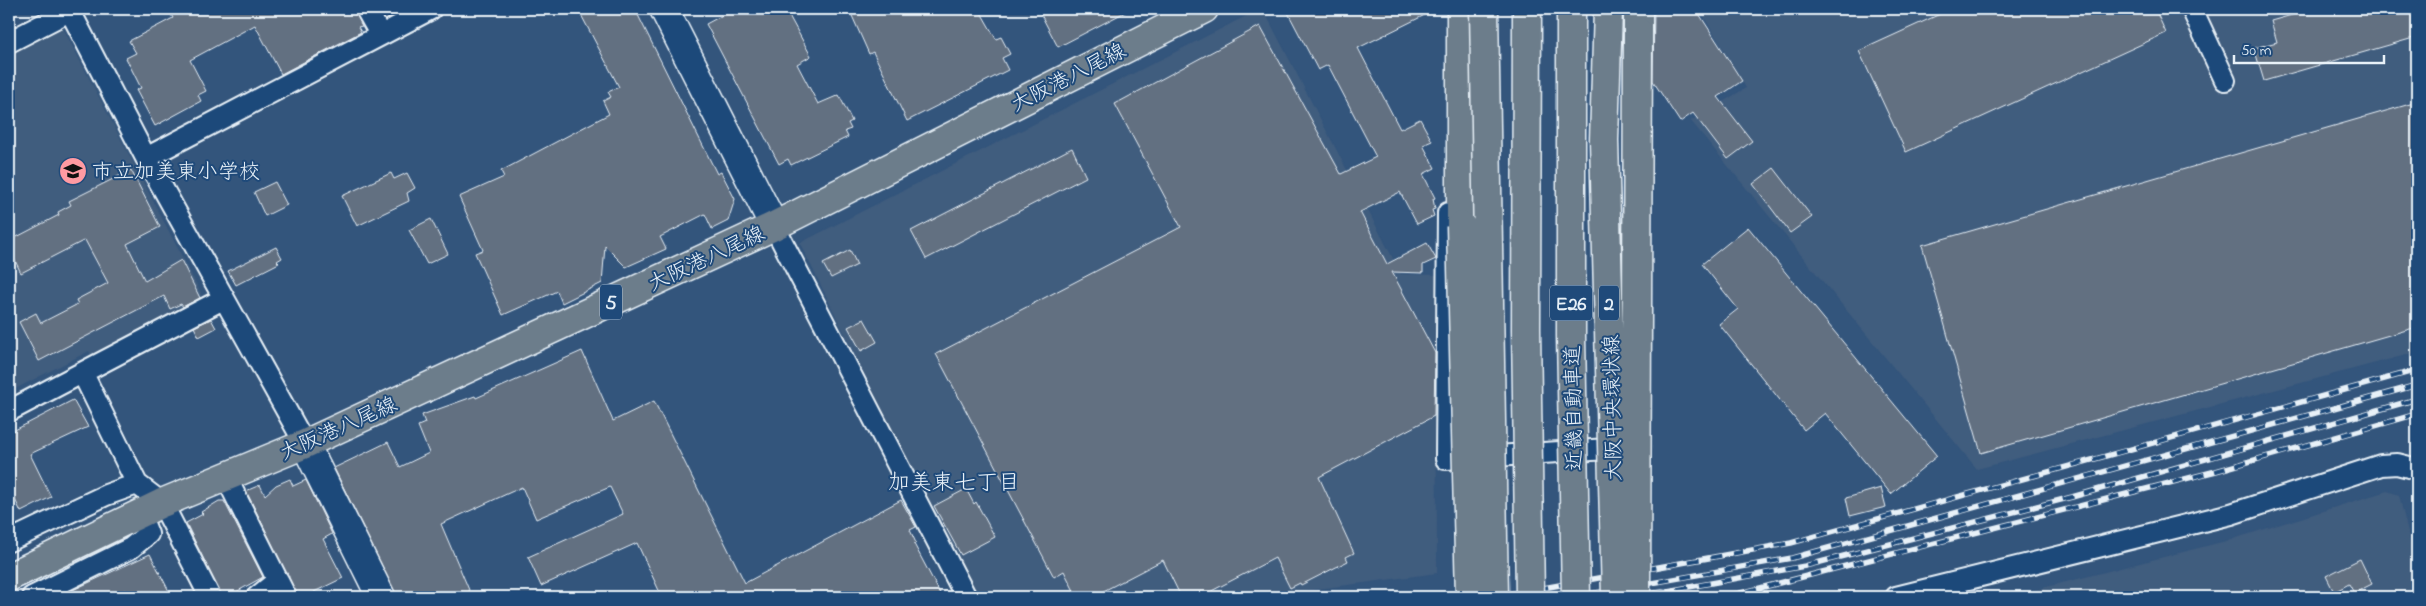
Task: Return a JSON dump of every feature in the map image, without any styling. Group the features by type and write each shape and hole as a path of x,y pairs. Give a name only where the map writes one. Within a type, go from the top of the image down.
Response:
{"main road":[{"name":"大阪港八尾線","path":"9,578 151,509 305,444 774,226 1204,9"},
{"path":"1461,9 1461,226 1470,597"},
{"path":"1484,9 1494,597"},
{"name":"E26","path":"1527,9 1526,329 1530,597"},
{"name":"近畿自動車道","path":"1571,9 1572,336 1576,597"},
{"name":"大阪中央環状線","path":"1608,9 1604,140 1616,597"},
{"name":"2","path":"1636,597 1638,20"}],"street":[{"path":"9,42 71,9 146,158 305,444 381,597"},
{"path":"366,9 380,34"},
{"path":"146,158 430,9"},
{"path":"664,9 966,597"},
{"path":"2192,9 2225,80"},
{"path":"1461,39 1448,122 1446,459 1647,447 1645,105 1638,20"},
{"path":"9,411 223,299"},
{"path":"82,374 151,509 210,597"},
{"path":"1896,597 2231,514 2381,466 2397,464 2417,469"},
{"path":"226,477 282,589 257,597"},
{"path":"9,541 106,495 137,484"},
{"path":"32,597 131,548 148,534 151,509"}],"shaded area":[{"path":"1263,9 1401,274 1436,275 1437,573 1258,597 974,597 800,243"},
{"path":"1699,9 2417,9 2417,352 1977,469 1691,121 1746,88"},
{"name":"市立加美東小学校","path":"54,25 63,28 201,293 199,300 92,357 89,351 9,392 9,49"},
{"path":"2387,491 2399,495 2417,571 2417,597 2007,597 2230,540"}],"building":[{"path":"168,9 354,9 362,26 358,27 361,32 281,74 255,25 190,60 206,91 198,95 201,101 155,126 136,90 141,88 126,58 136,53 129,41 173,18"},
{"path":"578,9 635,9 717,174 721,172 735,199 728,221 712,229 705,214 660,237 666,249 626,267 605,246 602,283 562,303 557,291 503,315 475,253 483,250 459,197 504,177 501,171 609,114 603,101 611,97 608,92 619,87"},
{"path":"734,9 773,9 776,15 786,10 811,56 797,64 818,104 839,95 852,121 848,123 851,129 845,131 848,137 791,165 788,159 779,164 706,24"},
{"path":"849,9 979,9 996,39 1001,37 1010,54 1002,58 1008,70 907,121 873,52 869,54"},
{"path":"1038,9 1131,9 1058,47"},
{"path":"1286,9 1437,9 1358,48 1400,129 1420,119 1432,141 1423,145 1435,168 1423,174 1435,198 1433,199 1435,209 1432,210 1434,216 1417,224 1400,192 1360,212 1387,264 1427,243 1436,259 1423,265 1423,273 1392,272 1435,353 1434,416 1319,477 1354,553 1346,557 1348,561 1301,585 1300,583 1290,588 1275,558 1200,597 1181,597 1163,560 1092,597 1077,597 1064,571 1054,577 936,354 1181,227 1115,104 1260,26 1341,174 1376,157 1328,65 1318,70"},
{"path":"1654,9 1696,9 1742,81 1718,97 1752,141 1728,159 1693,113 1680,122 1653,81"},
{"path":"1951,9 2155,9 2166,33 1906,152 1859,51"},
{"path":"2313,9 2417,9 2417,37 2264,81 2254,48 2277,42 2271,21"},
{"path":"2417,102 2417,327 1981,453 1922,245"},
{"path":"1072,148 1086,177 926,259 911,231"},
{"path":"1774,168 1812,217 1790,233 1753,184"},
{"path":"131,170 160,227 127,244 145,281 181,260 200,298 183,307 181,304 170,309 164,296 39,361 19,322 36,313 41,323 78,304 76,300 108,283 85,240 21,273 9,248 9,241 59,215 58,212 71,205 69,201"},
{"path":"391,173 394,179 407,173 415,188 407,193 409,201 357,226 342,196"},
{"path":"275,182 287,205 265,216 254,192"},
{"path":"431,219 448,254 427,264 409,230"},
{"path":"1748,227 1937,456 1891,494 1825,413 1804,430 1719,324 1738,309 1702,264"},
{"path":"276,247 282,258 277,261 279,263 236,285 228,271"},
{"path":"850,250 857,265 831,278 823,264"},
{"path":"211,319 216,328 199,337 194,327"},
{"path":"864,319 877,342 861,351 848,327"},
{"path":"582,351 613,421 654,401 745,583 901,500 916,527 910,530 916,543 914,544 942,597 662,597 637,543 541,586 528,557 623,514 610,487 536,519 522,487 441,524 472,597 397,597 334,468 388,442 400,467 429,453 418,426 425,423 422,415 475,396 476,398"},
{"path":"73,400 88,427 30,454 51,497 21,512 9,487 9,433"},
{"path":"290,479 293,486 306,480 332,534 323,539 343,578 314,592 316,597 298,597 246,491 260,485 265,495 276,485"},
{"path":"1881,488 1886,507 1850,516 1846,498"},
{"path":"966,489 974,504 976,502 995,537 961,555 934,506"},
{"path":"219,501 224,501 263,577 227,597 222,597 186,523 203,514 201,512"},
{"path":"150,554 172,597 130,597 126,590 113,597 58,597"},
{"path":"2360,559 2372,584 2354,593 2349,584 2334,592 2326,576"}],"railway":[{"path":"1494,597 1791,543 2417,370"},
{"path":"1573,597 1792,558 2417,385"},
{"path":"1634,597 1805,566 2072,497 2417,399"},
{"path":"1725,597 2216,471 2417,414"}],"place":[{"name":"市立加美東小学校","path":"73,171"}],"district":[{"name":"加美東七丁目","path":"954,481"}]}
